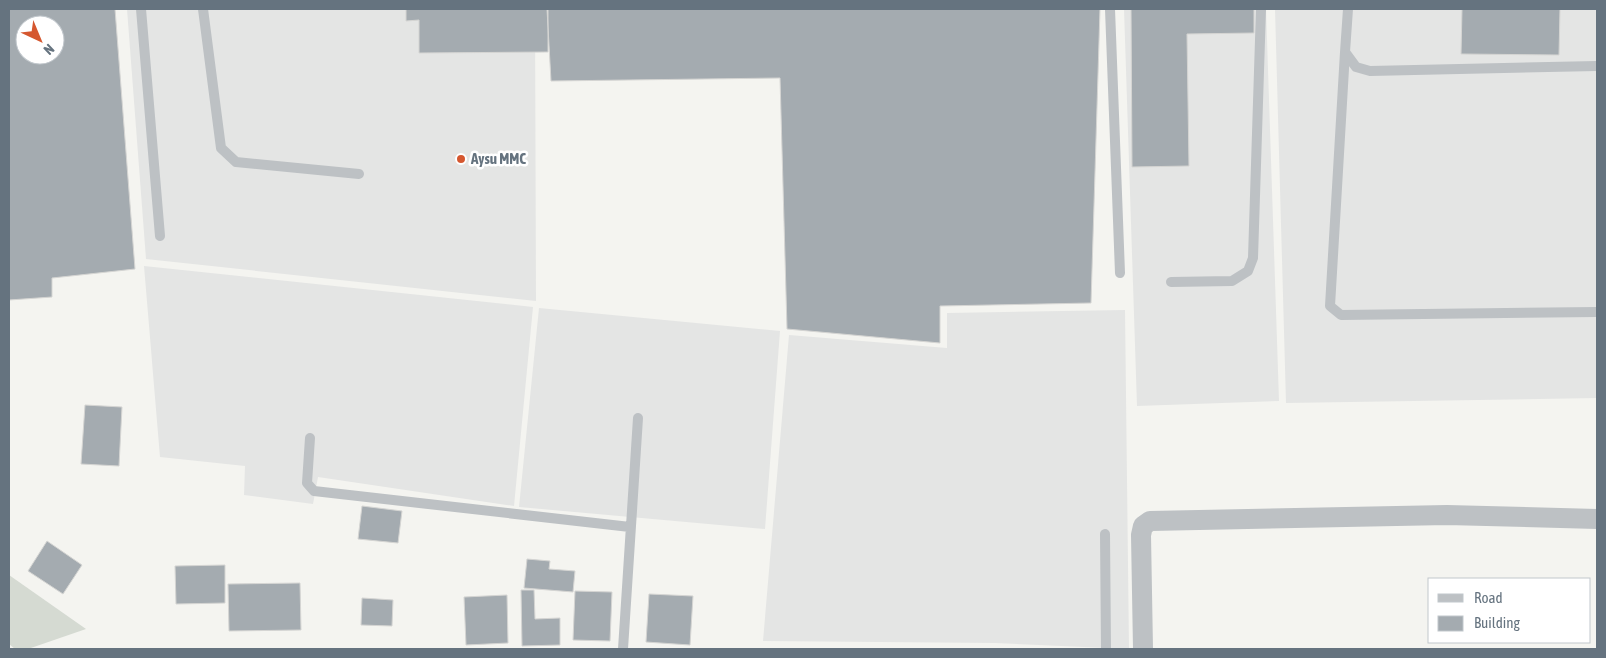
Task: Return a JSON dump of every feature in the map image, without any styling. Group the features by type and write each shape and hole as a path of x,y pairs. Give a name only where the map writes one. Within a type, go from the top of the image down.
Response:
{"street":[{"path":"1144,649 1141,535 1143,526 1150,521 1447,515 1597,519"}],"lane":[{"path":"141,9 160,236"},
{"path":"203,9 221,148 236,162 359,174"},
{"path":"1110,9 1120,273"},
{"path":"1171,282 1232,281 1248,271 1253,258 1261,9"},
{"path":"1348,9 1330,306 1341,315 1597,312"},
{"path":"1345,52 1356,67 1370,71 1597,66"},
{"path":"623,649 638,418"},
{"path":"310,438 307,483 314,491 630,527"},
{"path":"1105,534 1106,649"}],"shaded area":[{"path":"127,9 535,9 536,301 146,259"},
{"path":"1124,9 1266,9 1279,401 1137,406"},
{"path":"1275,9 1597,9 1597,398 1286,403"},
{"path":"144,266 533,307 514,506 318,477 313,504 244,495 245,466 160,457"},
{"path":"539,308 780,331 765,529 519,507"},
{"path":"1125,310 1129,649 995,643 763,641 789,335 947,348 947,313"},
{"path":"9,575 86,629 28,649 15,649 9,644"}],"building":[{"path":"9,9 115,9 135,269 52,278 52,297 9,300"},
{"path":"406,9 548,9 548,52 419,53 419,20 406,21"},
{"path":"547,9 1100,9 1091,303 940,306 940,343 787,329 780,78 551,81"},
{"path":"1131,9 1254,9 1254,33 1187,34 1189,166 1132,167"},
{"path":"1462,9 1560,9 1559,55 1461,54"},
{"path":"85,405 122,407 119,466 81,464"},
{"path":"362,506 402,511 398,543 358,539"},
{"path":"47,541 82,565 63,594 28,571"},
{"path":"527,559 550,561 549,569 575,571 573,592 524,588"},
{"path":"225,565 225,603 176,604 175,566"},
{"path":"300,583 301,630 229,631 228,584"},
{"path":"521,590 534,590 535,619 560,618 560,645 522,646"},
{"path":"575,591 612,592 610,641 573,640"},
{"path":"649,594 693,596 690,645 646,642"},
{"path":"507,595 508,643 466,645 464,597"},
{"path":"362,598 393,600 392,626 361,625"}],"place":[{"name":"Aysu MMC","path":"461,159"}]}
